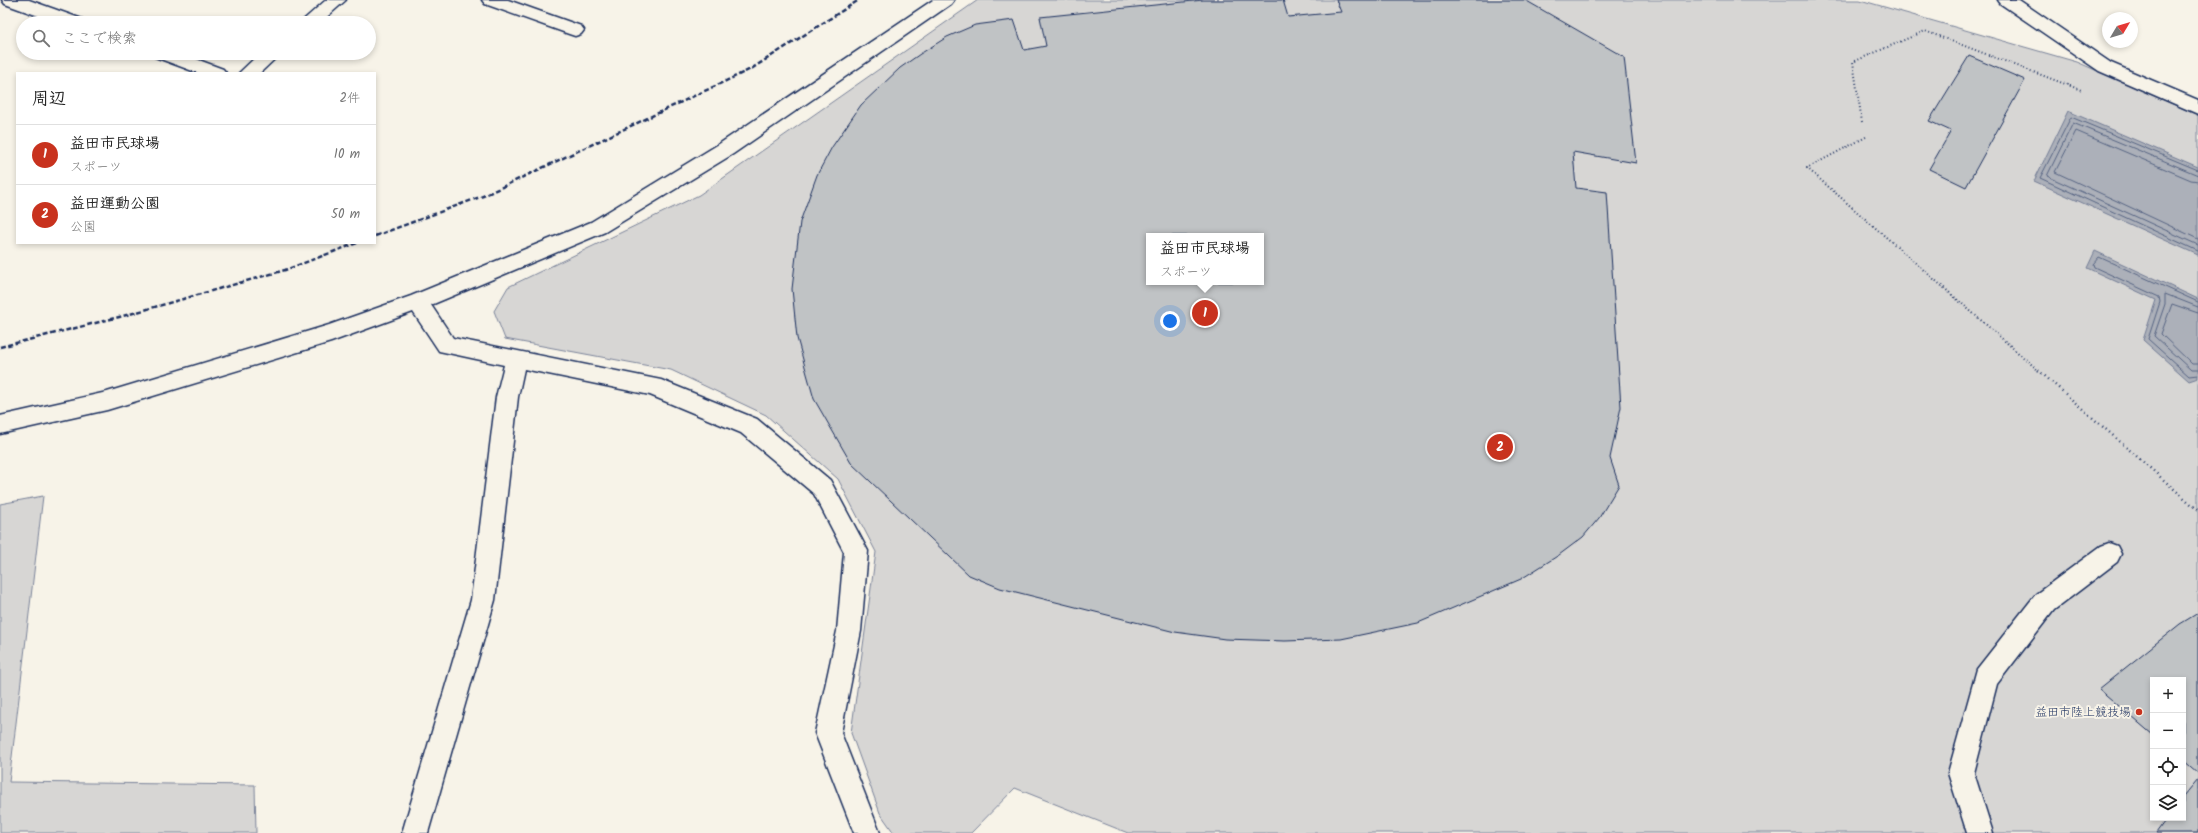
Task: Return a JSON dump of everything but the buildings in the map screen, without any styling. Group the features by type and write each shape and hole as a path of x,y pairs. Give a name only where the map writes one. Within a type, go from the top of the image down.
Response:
{"street":[{"path":"11,0 56,16"},
{"path":"318,16 337,0"},
{"path":"491,0 575,30"},
{"path":"0,425 107,401 331,332 418,302 598,227 726,149 945,0"},
{"path":"2007,0 2105,67 2198,107"},
{"path":"181,60 214,72"},
{"path":"249,72 264,60"},
{"path":"418,302 446,345 654,386 749,426 822,487 856,552 849,631 828,733 867,833"},
{"path":"415,833 483,600 507,397 516,358"},
{"path":"1980,833 1961,773 1986,678 2045,602 2109,554"}],"path":[{"path":"1862,122 1853,62 1925,31 2087,92"},
{"path":"1866,137 1807,168 2198,510"}],"shaded area":[{"path":"978,0 1860,0 2077,62 2198,115 2198,833 1128,833 1015,788 971,833 894,833 880,813 851,733 876,552 838,479 766,415 671,370 505,339 494,311 508,287 699,195"},
{"path":"43,496 9,782 255,785 256,833 0,833 0,504"}],"water":[{"path":"2068,111 2198,167 2198,255 2034,181"},
{"path":"2095,251 2198,299 2198,378 2189,381 2143,340 2156,300 2087,268"}],"railway":[{"path":"376,236 483,196 751,69 859,0"},
{"path":"0,347 123,316 285,270 354,244"}],"place":[{"name":"益田市民球場","path":"1205,313"},
{"name":"益田運動公園","path":"1500,447"},
{"name":"益田市陸上競技場","path":"2139,712"}]}
